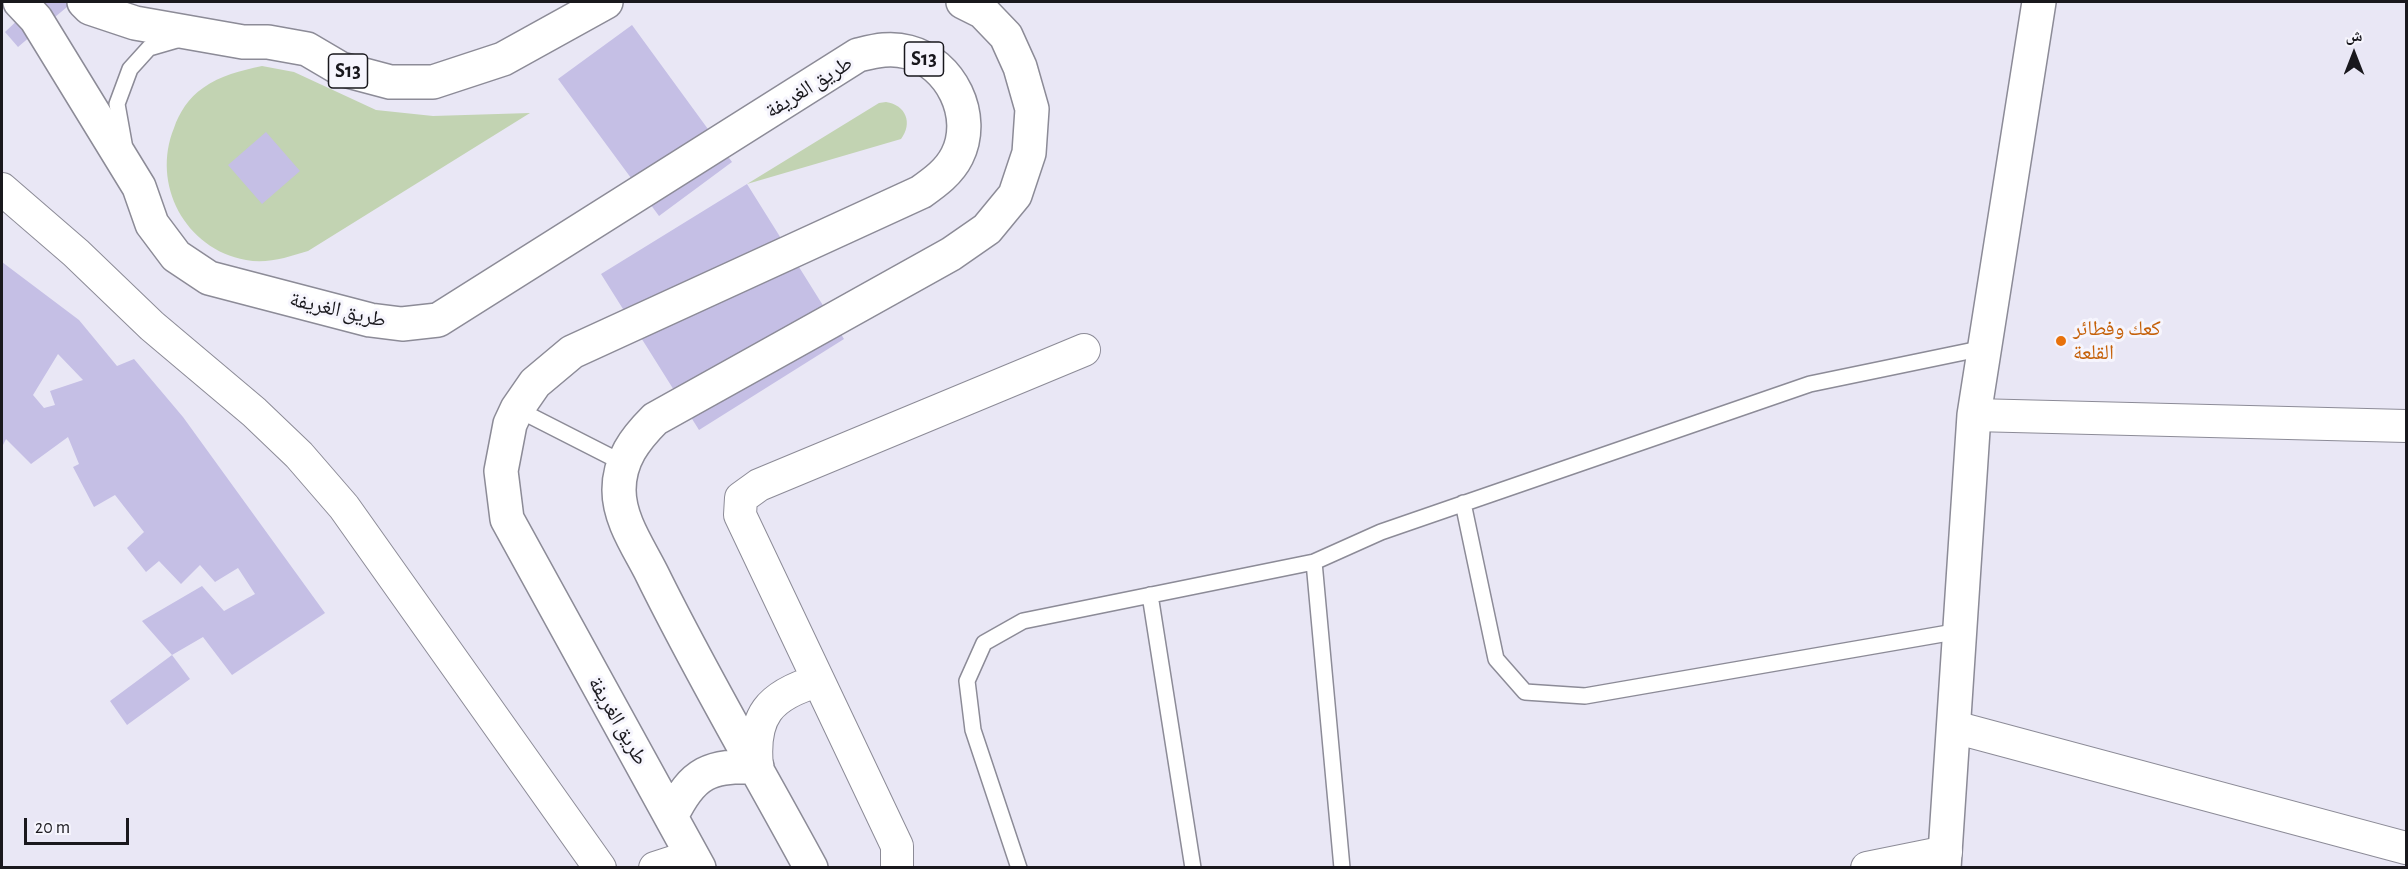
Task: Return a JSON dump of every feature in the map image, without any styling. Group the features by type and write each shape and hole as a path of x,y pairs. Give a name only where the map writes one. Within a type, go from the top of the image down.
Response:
{"main road":[{"name":"طريق الغريفة","path":"20,2 36,19 139,187 152,224 176,256 209,278 370,320 402,324 438,320 858,56 883,49 909,52 932,63 950,81 961,105 964,130 957,155 942,177 921,192 572,352 535,383 517,409 510,424 501,471 507,519 528,562 672,815 695,862"},
{"name":"S13","path":"84,2 90,8 135,23 243,42 268,42 307,49 341,69 390,82 433,82 503,60 606,2"},
{"path":"1945,860 1974,415 2039,2"},
{"path":"811,867 682,636 623,517 619,490 623,463 636,438 655,419 951,254 987,230 1015,195 1029,153 1032,109 1020,67 1006,36 975,5"},
{"path":"672,815 683,792 702,775 727,766 757,767"}],"street":[{"path":"2,189 76,253 152,326 254,412 299,455 344,507 600,867"},
{"path":"897,867 897,846 740,516 741,498 759,485 1084,350"},
{"path":"1974,415 2406,426"},
{"path":"757,767 754,744 761,720 775,700 795,687 818,681"},
{"path":"1954,727 2406,848"},
{"path":"1867,867 1945,860"},
{"path":"655,867 695,862"}],"lane":[{"path":"139,187 121,133 117,104 130,69 149,48 175,39 243,42"},
{"path":"1019,867 973,730 967,681 984,643 1023,621 1314,562 1380,532 1810,384 1984,348"},
{"path":"517,409 623,463"},
{"path":"1464,503 1496,659 1525,692 1585,696 1960,631"},
{"path":"1314,562 1342,867"},
{"path":"1150,595 1193,867"}],"green space":[{"path":"262,66 294,72 376,110 433,116 530,113 308,251 285,258 246,260 224,253 206,243 190,228 178,211 167,171 168,149 179,117 185,106 198,92 224,77"},
{"path":"886,102 898,107 906,116 907,127 901,139 747,184 879,103"}],"building":[{"path":"41,2 73,2 55,17"},
{"path":"23,15 38,30 18,47 5,32"},
{"path":"632,25 732,162 659,216 558,79"},
{"path":"266,132 300,171 262,204 228,165"},
{"path":"747,184 844,339 699,430 601,274"},
{"path":"2,262 79,320 117,366 134,359 183,417 325,613 232,675 203,637 172,655 142,621 202,586 224,611 255,594 238,568 215,582 200,565 181,584 159,561 146,572 127,548 144,532 115,495 94,507 73,467 79,464 68,437 31,464 6,439 2,447","holes":["58,354 83,380 50,391 55,405 44,408 33,395"]},
{"path":"172,655 190,679 127,725 110,701"}],"place":[{"name":"كعك وفطائر القلعة","path":"2061,341"}]}
